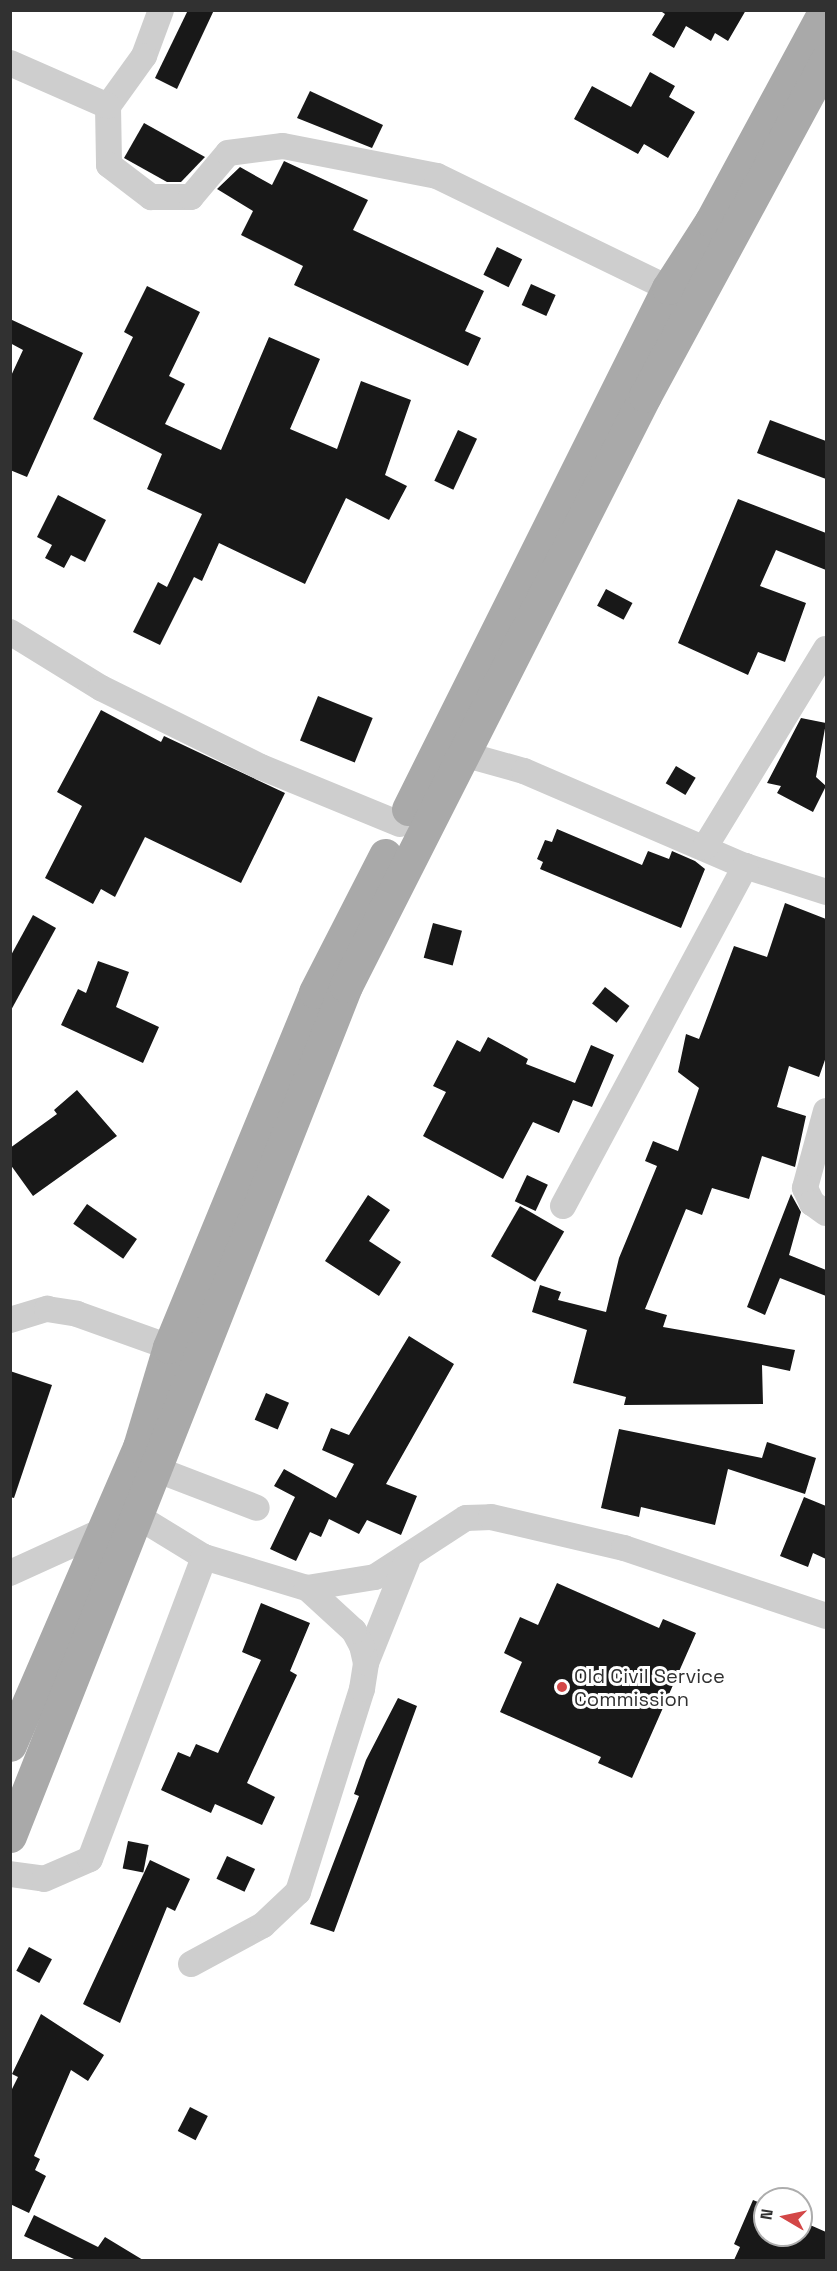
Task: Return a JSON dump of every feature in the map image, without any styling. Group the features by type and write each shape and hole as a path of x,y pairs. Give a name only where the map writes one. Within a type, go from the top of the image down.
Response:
{"main road":[{"path":"10,1745 139,1447 169,1347 315,992 668,288 711,221 825,10"},
{"path":"10,1836 137,1516 153,1468 203,1359 346,986 687,315 826,61"}],"street":[{"path":"160,10 144,56 108,106 109,165 151,197 191,197 228,153 283,146 437,176 668,288"},
{"path":"10,63 108,106"},
{"path":"10,632 101,688 250,761 400,824"},
{"path":"705,846 826,649"},
{"path":"463,754 524,771 705,846 745,866 826,892"},
{"path":"563,1206 745,866"},
{"path":"826,1111 805,1188 812,1203 826,1213"},
{"path":"10,1320 47,1309 77,1314 169,1347"},
{"path":"153,1468 257,1508"},
{"path":"137,1516 204,1557 308,1588 350,1586 407,1561 466,1518 491,1517 624,1548 826,1616"},
{"path":"10,1573 102,1531"},
{"path":"10,1874 44,1879 90,1859 204,1557"},
{"path":"190,1964 263,1925 298,1892 366,1663 407,1561"},
{"path":"308,1588 354,1631 366,1663"}],"building":[{"path":"188,10 214,10 177,89 155,78"},
{"path":"659,10 746,10 728,41 715,33 711,41 686,26 674,48 652,35 665,14"},
{"path":"650,72 675,86 669,97 695,112 668,158 644,144 638,154 574,119 592,86 631,107"},
{"path":"310,91 383,125 372,148 297,118"},
{"path":"144,123 205,157 181,182 167,182 124,158"},
{"path":"284,161 368,200 353,230 484,291 465,331 481,338 468,366 294,285 303,266 241,235 253,211 217,189 240,167 272,185"},
{"path":"497,247 522,259 509,287 483,275"},
{"path":"531,284 556,295 546,316 522,305"},
{"path":"147,286 200,312 169,376 185,384 165,424 221,450 269,337 320,359 290,429 337,449 361,381 411,400 385,475 407,486 389,520 346,498 305,584 219,543 202,581 194,577 160,645 133,632 158,582 167,587 202,514 147,489 162,454 93,419 133,337 124,332"},
{"path":"10,319 83,353 27,477 10,470 10,378 23,350 10,343"},
{"path":"770,420 826,441 826,479 757,453"},
{"path":"458,430 477,439 453,490 434,481"},
{"path":"58,495 106,520 85,562 71,555 64,568 45,558 52,545 37,537"},
{"path":"738,499 826,533 826,570 776,550 760,586 806,603 785,662 758,652 748,675 678,643"},
{"path":"606,589 632,603 624,620 597,606"},
{"path":"318,696 373,718 355,763 300,741"},
{"path":"101,710 161,742 164,736 285,793 241,883 145,837 115,897 101,889 93,904 45,878 82,806 57,792"},
{"path":"801,718 826,723 816,777 826,786 813,812 777,793 781,786 767,783"},
{"path":"676,766 696,778 685,795 666,783"},
{"path":"557,829 642,865 648,851 669,859 672,851 695,861 705,869 681,928 540,869 543,862 537,859 545,840 552,842"},
{"path":"785,903 826,919 826,1057 819,1077 789,1066 777,1107 806,1116 795,1167 762,1156 749,1199 712,1188 702,1215 686,1209 645,1309 667,1315 663,1327 795,1350 790,1371 762,1365 763,1404 624,1405 626,1397 573,1383 587,1330 532,1312 540,1285 561,1292 558,1300 606,1312 619,1258 657,1166 645,1161 653,1141 678,1151 699,1088 678,1072 686,1034 699,1039 734,946 767,957"},
{"path":"33,915 56,928 10,1012 10,957"},
{"path":"433,923 462,931 453,966 424,958"},
{"path":"98,961 129,972 116,1007 159,1027 143,1063 61,1025 78,989 86,993"},
{"path":"605,987 629,1006 616,1023 592,1004"},
{"path":"488,1037 528,1059 526,1064 575,1083 591,1045 614,1055 592,1107 573,1100 559,1133 533,1122 503,1179 423,1136 446,1092 433,1086 457,1040 480,1052"},
{"path":"77,1090 117,1136 33,1196 10,1164 10,1148 57,1114 54,1110"},
{"path":"527,1175 548,1185 536,1211 515,1201"},
{"path":"791,1194 801,1212 789,1255 826,1270 826,1296 780,1278 765,1315 747,1307"},
{"path":"368,1195 390,1210 369,1241 401,1262 379,1296 325,1261"},
{"path":"87,1204 137,1239 123,1259 73,1224"},
{"path":"520,1206 564,1232 535,1282 491,1256"},
{"path":"409,1336 454,1364 386,1484 417,1496 401,1535 367,1520 359,1534 329,1519 321,1537 310,1532 296,1561 270,1549 295,1497 274,1486 284,1469 336,1498 354,1464 322,1450 331,1428 349,1435"},
{"path":"10,1371 52,1385 14,1498 10,1497"},
{"path":"266,1393 289,1403 278,1429 255,1420"},
{"path":"619,1429 762,1458 767,1442 816,1458 805,1494 728,1469 715,1525 641,1507 639,1517 601,1508"},
{"path":"804,1497 826,1506 826,1559 813,1553 808,1567 780,1556"},
{"name":"Old Civil Service Commission","path":"557,1583 659,1628 663,1619 696,1633 632,1778 598,1763 601,1757 500,1712 522,1662 504,1653 520,1617 538,1625"},
{"path":"261,1603 310,1623 290,1671 297,1675 247,1783 275,1797 262,1825 215,1804 211,1813 161,1790 178,1752 190,1757 196,1744 218,1753 261,1660 242,1652"},
{"path":"398,1698 417,1706 334,1932 310,1924 359,1796 354,1794 366,1760"},
{"path":"128,1841 149,1845 143,1872 123,1868"},
{"path":"227,1856 255,1869 245,1892 216,1879"},
{"path":"150,1860 190,1879 175,1911 167,1907 120,2023 83,2004"},
{"path":"29,1947 52,1959 39,1983 16,1971"},
{"path":"41,2014 104,2055 88,2081 71,2070 34,2156 40,2159 35,2170 46,2176 29,2213 10,2204 10,2093 18,2077 12,2074"},
{"path":"190,2107 208,2116 196,2140 178,2131"},
{"path":"753,2200 753,2247 813,2247 813,2226 826,2232 826,2260 734,2260 740,2247 734,2244"},
{"path":"34,2215 98,2247 105,2237 143,2260 76,2260 24,2236"}],"place":[{"name":"Old Civil Service Commission","path":"562,1687"}]}
